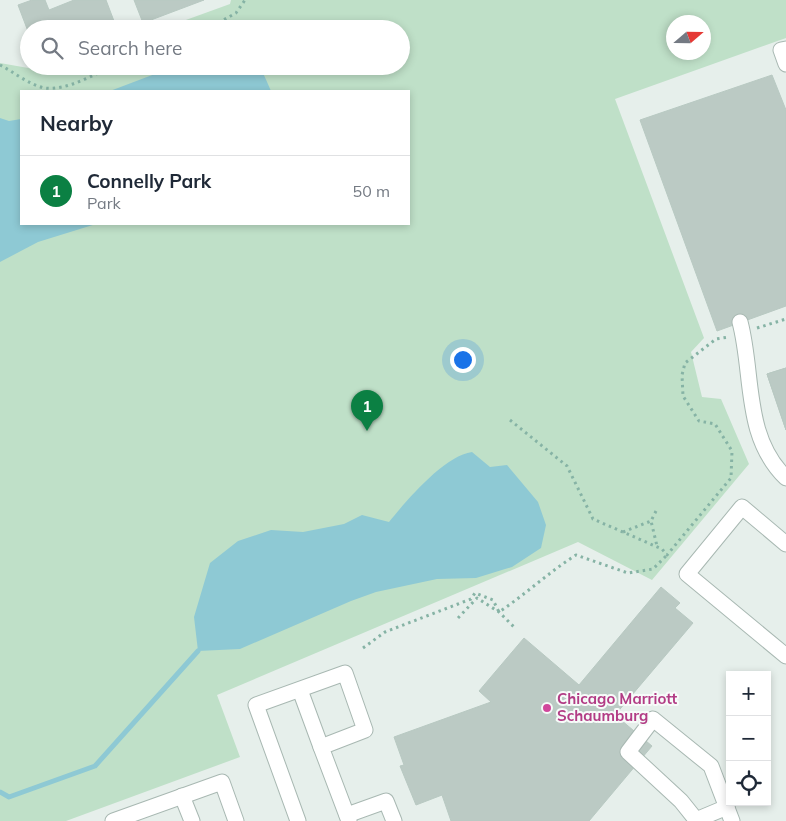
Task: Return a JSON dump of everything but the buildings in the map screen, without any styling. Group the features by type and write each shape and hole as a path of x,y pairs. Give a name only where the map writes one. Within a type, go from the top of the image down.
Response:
{"street":[{"path":"786,49 781,50 786,64"},
{"path":"742,328 748,387 755,423 778,470 786,478"},
{"path":"786,544 742,507 687,574 786,656"},
{"path":"298,821 256,705 344,674 365,730 321,747"},
{"path":"300,690 348,818 386,802 394,821"},
{"path":"653,719 710,766 730,814 696,820 681,801 628,752 653,719"},
{"path":"113,821 222,782 236,821"},
{"path":"182,796 192,821"}],"path":[{"path":"223,20 236,13 245,0"},
{"path":"0,65 31,83 44,88 57,88 91,75"},
{"path":"499,612 531,591 557,567 576,555 628,573 653,569 667,555 731,478 732,451 715,424 699,421 683,396 682,375 685,363 716,339 742,328 786,319"},
{"path":"510,420 567,466 593,519 657,547 667,555"},
{"path":"656,511 652,520 652,534 657,547"},
{"path":"623,532 652,520"},
{"path":"363,648 385,632 470,599 475,593 493,600 499,612"},
{"path":"458,618 477,598 499,612 516,629"}],"green space":[{"path":"231,0 786,0 786,38 615,99 704,338 691,352 702,397 721,399 749,464 652,580 578,542 217,695 240,757 66,821 0,821 0,63 20,67 20,75 410,75 410,20 186,20 230,4"}],"water":[{"path":"152,75 264,75 271,90 113,90"},
{"path":"0,118 9,121 20,119 20,225 93,225 38,242 0,262"},
{"path":"472,452 490,467 507,465 538,502 546,525 541,548 512,567 476,578 437,579 376,592 240,649 198,651 194,617 210,563 238,541 271,530 303,532 344,524 362,515 389,522 416,491 438,470 461,455"}],"waterway":[{"path":"0,792 9,797 95,766 198,651"}],"place":[{"name":"Connelly Park","path":"367,431"},
{"name":"Chicago Marriott Schaumburg","path":"547,708"}]}
